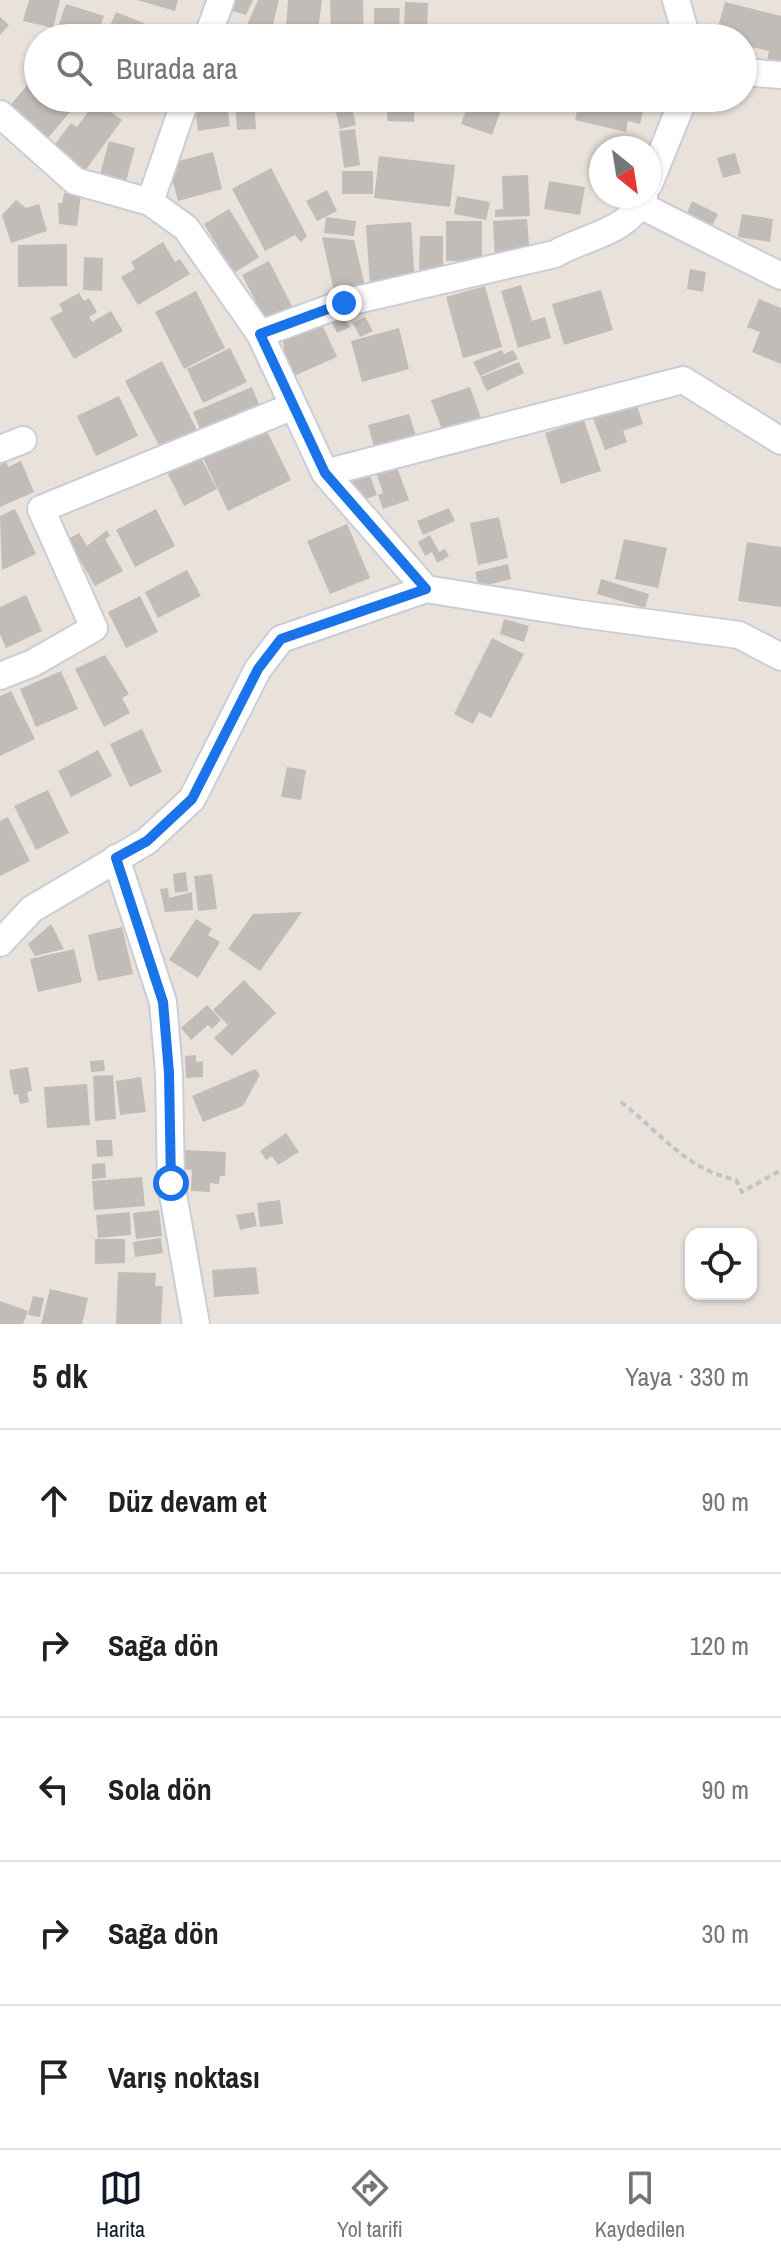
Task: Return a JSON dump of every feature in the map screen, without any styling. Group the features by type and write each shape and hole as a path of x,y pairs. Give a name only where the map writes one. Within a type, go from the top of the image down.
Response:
{"street":[{"path":"212,24 221,0"},
{"path":"676,0 683,24"},
{"path":"757,73 781,75"},
{"path":"150,202 181,112"},
{"path":"661,154 678,112"},
{"path":"0,114 75,181 150,202 186,228 260,334 291,407 325,473 426,589"},
{"path":"661,205 781,276"},
{"path":"260,334 344,303 555,254 621,227 635,208"},
{"path":"325,473 683,380 781,441"},
{"path":"0,676 33,663 94,628 41,509 291,407"},
{"path":"0,943 32,909 147,841 192,799 258,669 281,639 426,589 739,635 781,657"},
{"path":"116,858 163,1002 169,1073 171,1183 196,1324"}],"path":[{"path":"621,1102 651,1125 689,1163 709,1174 736,1180 742,1192 781,1170"}],"building":[{"path":"29,0 60,0 54,24 23,21"},
{"path":"137,0 178,0 175,11"},
{"path":"227,0 253,0 246,15 225,9"},
{"path":"258,0 279,0 273,24 247,24"},
{"path":"288,0 322,0 319,24 286,24"},
{"path":"330,0 363,0 364,24 331,24"},
{"path":"405,2 428,3 427,24 404,24"},
{"path":"725,2 781,16 781,65 767,61 769,51 757,48 757,24 719,24"},
{"path":"66,4 104,16 101,24 59,24"},
{"path":"374,8 400,8 399,24 374,24"},
{"path":"116,12 144,23 144,24 111,24"},
{"path":"0,17 9,25 0,35"},
{"path":"24,89 24,112 70,112 47,139 9,107"},
{"path":"88,112 111,112 122,120 85,171 52,148 71,123 77,127"},
{"path":"195,112 228,112 230,126 198,131"},
{"path":"236,112 255,112 256,129 237,130"},
{"path":"336,112 353,112 356,125 340,129"},
{"path":"387,112 414,112 414,122 387,121"},
{"path":"465,112 500,112 492,135 461,124"},
{"path":"577,112 643,112 640,124 628,121 626,132 575,120"},
{"path":"355,129 360,165 344,168 339,131"},
{"path":"109,141 135,148 125,185 99,178"},
{"path":"213,152 222,189 178,201 168,164"},
{"path":"735,153 741,173 723,178 717,158"},
{"path":"379,156 455,165 450,207 374,198"},
{"path":"271,168 307,236 301,242 295,235 265,251 232,189"},
{"path":"342,171 373,171 373,194 342,194"},
{"path":"528,175 530,216 495,217 495,210 503,209 502,176"},
{"path":"549,181 585,187 580,215 544,209"},
{"path":"327,190 337,211 317,221 306,201"},
{"path":"64,193 81,195 77,226 59,224 58,203 62,203"},
{"path":"457,196 490,202 486,220 454,214"},
{"path":"16,200 26,208 39,204 47,231 11,243 2,215"},
{"path":"692,201 718,214 711,228 686,215"},
{"path":"229,209 259,257 234,273 204,224"},
{"path":"742,214 773,219 770,242 738,237"},
{"path":"326,217 356,221 354,236 324,233"},
{"path":"527,219 530,256 495,259 493,221"},
{"path":"446,221 482,221 482,261 446,261"},
{"path":"411,222 415,284 370,287 366,225"},
{"path":"420,236 443,236 443,270 419,270"},
{"path":"322,237 354,240 367,294 336,301"},
{"path":"163,242 175,262 180,259 190,274 138,305 121,277 135,269 131,262"},
{"path":"67,244 67,286 18,287 18,245"},
{"path":"84,257 103,258 102,291 83,290"},
{"path":"269,261 294,310 267,323 242,275"},
{"path":"690,269 706,272 703,292 687,289"},
{"path":"521,285 532,321 545,317 551,338 518,348 501,291"},
{"path":"485,286 502,347 463,358 446,297"},
{"path":"601,290 613,330 564,345 552,304"},
{"path":"196,291 225,348 184,369 155,312"},
{"path":"79,293 84,301 89,298 97,312 89,317 92,322 111,311 123,331 74,359 50,318 63,311 59,304"},
{"path":"759,299 781,308 781,364 752,352 760,332 747,327"},
{"path":"342,313 350,327 337,333 330,319"},
{"path":"365,317 373,331 360,337 353,323"},
{"path":"320,320 337,357 287,379 283,340"},
{"path":"399,328 409,369 362,382 351,341"},
{"path":"230,348 247,382 203,403 187,369"},
{"path":"502,350 504,354 513,350 518,359 480,376 473,362"},
{"path":"162,361 197,430 161,449 125,381"},
{"path":"519,362 524,373 487,391 480,377"},
{"path":"252,387 262,412 203,437 193,412"},
{"path":"470,387 482,421 444,435 431,400"},
{"path":"119,396 138,436 96,456 77,416"},
{"path":"634,397 643,424 623,431 627,442 605,450 591,413"},
{"path":"409,414 416,436 374,447 368,425"},
{"path":"584,420 601,471 561,484 545,433"},
{"path":"264,425 291,480 228,511 202,456"},
{"path":"198,452 217,489 184,506 165,468"},
{"path":"21,461 34,492 0,507 0,465 6,462 8,467"},
{"path":"395,462 409,500 383,509 378,495 383,493 375,470"},
{"path":"367,467 377,495 358,502 347,474"},
{"path":"449,508 455,521 423,535 417,521"},
{"path":"15,509 36,554 2,570 0,516"},
{"path":"156,509 175,546 135,567 116,530"},
{"path":"499,517 508,558 478,565 470,523"},
{"path":"347,524 370,578 330,594 307,541"},
{"path":"107,530 110,536 105,539 123,571 95,586 68,539 79,533 87,546"},
{"path":"430,535 439,552 445,549 449,556 437,563 432,552 425,556 418,542"},
{"path":"624,539 667,548 658,588 615,579"},
{"path":"747,542 781,547 781,607 738,601"},
{"path":"508,564 511,579 479,587 475,572"},
{"path":"187,570 201,596 158,618 145,592"},
{"path":"601,579 649,594 645,608 597,594"},
{"path":"26,595 42,631 6,648 0,634 0,607"},
{"path":"140,596 158,632 126,648 108,612"},
{"path":"504,619 529,626 524,642 500,634"},
{"path":"492,638 524,654 491,718 479,712 473,724 454,714"},
{"path":"105,655 129,694 122,698 130,713 104,727 75,669"},
{"path":"61,671 78,709 36,727 20,689"},
{"path":"11,691 35,739 0,756 0,696"},
{"path":"142,729 162,772 130,787 110,744"},
{"path":"98,750 112,776 71,797 58,771"},
{"path":"287,767 306,770 301,800 281,797"},
{"path":"48,790 69,833 36,850 14,806"},
{"path":"8,817 30,861 0,876 0,821"},
{"path":"186,872 188,891 175,893 173,874"},
{"path":"212,874 217,909 198,911 194,876"},
{"path":"168,888 169,898 192,892 193,910 165,912 160,889"},
{"path":"302,912 260,971 228,949 253,914"},
{"path":"196,919 212,929 208,935 220,942 198,978 169,960"},
{"path":"51,924 64,949 35,956 28,944"},
{"path":"122,927 133,974 98,981 88,935"},
{"path":"74,949 82,982 38,992 30,959"},
{"path":"244,980 276,1013 232,1056 214,1038 228,1025 213,1010"},
{"path":"207,1005 221,1020 212,1029 208,1025 191,1040 181,1028"},
{"path":"196,1055 196,1062 203,1061 203,1077 186,1078 185,1056"},
{"path":"104,1060 105,1071 91,1072 90,1061"},
{"path":"28,1067 32,1091 27,1092 29,1102 20,1104 18,1094 14,1095 9,1070"},
{"path":"255,1069 260,1075 243,1106 203,1122 192,1096"},
{"path":"113,1075 116,1119 95,1121 93,1076"},
{"path":"141,1077 146,1112 120,1115 116,1081"},
{"path":"87,1084 90,1125 47,1128 44,1087"},
{"path":"286,1133 299,1152 278,1165 272,1156 266,1160 260,1151"},
{"path":"96,1140 112,1140 113,1156 97,1157"},
{"path":"185,1150 226,1152 225,1176 220,1176 219,1184 210,1183 210,1192 191,1191 192,1170 184,1169"},
{"path":"105,1163 106,1178 92,1179 92,1164"},
{"path":"142,1177 145,1206 94,1210 92,1181"},
{"path":"280,1200 283,1224 260,1227 257,1203"},
{"path":"159,1210 162,1236 136,1239 133,1213"},
{"path":"130,1212 131,1235 98,1238 96,1215"},
{"path":"254,1212 257,1226 240,1230 236,1215"},
{"path":"161,1238 163,1253 135,1257 133,1242"},
{"path":"95,1239 125,1239 125,1263 95,1264"},
{"path":"256,1267 259,1294 214,1297 212,1270"},
{"path":"118,1272 156,1273 155,1286 163,1286 161,1324 116,1324"},
{"path":"50,1289 88,1298 82,1324 41,1324"},
{"path":"33,1296 44,1298 40,1317 28,1315"},
{"path":"0,1301 28,1311 23,1324 0,1324"}],"route":[{"path":"171,1183 169,1073 163,1002 116,858 147,841 192,799 258,669 281,639 426,589 325,473 291,407 260,334 344,303"}]}
